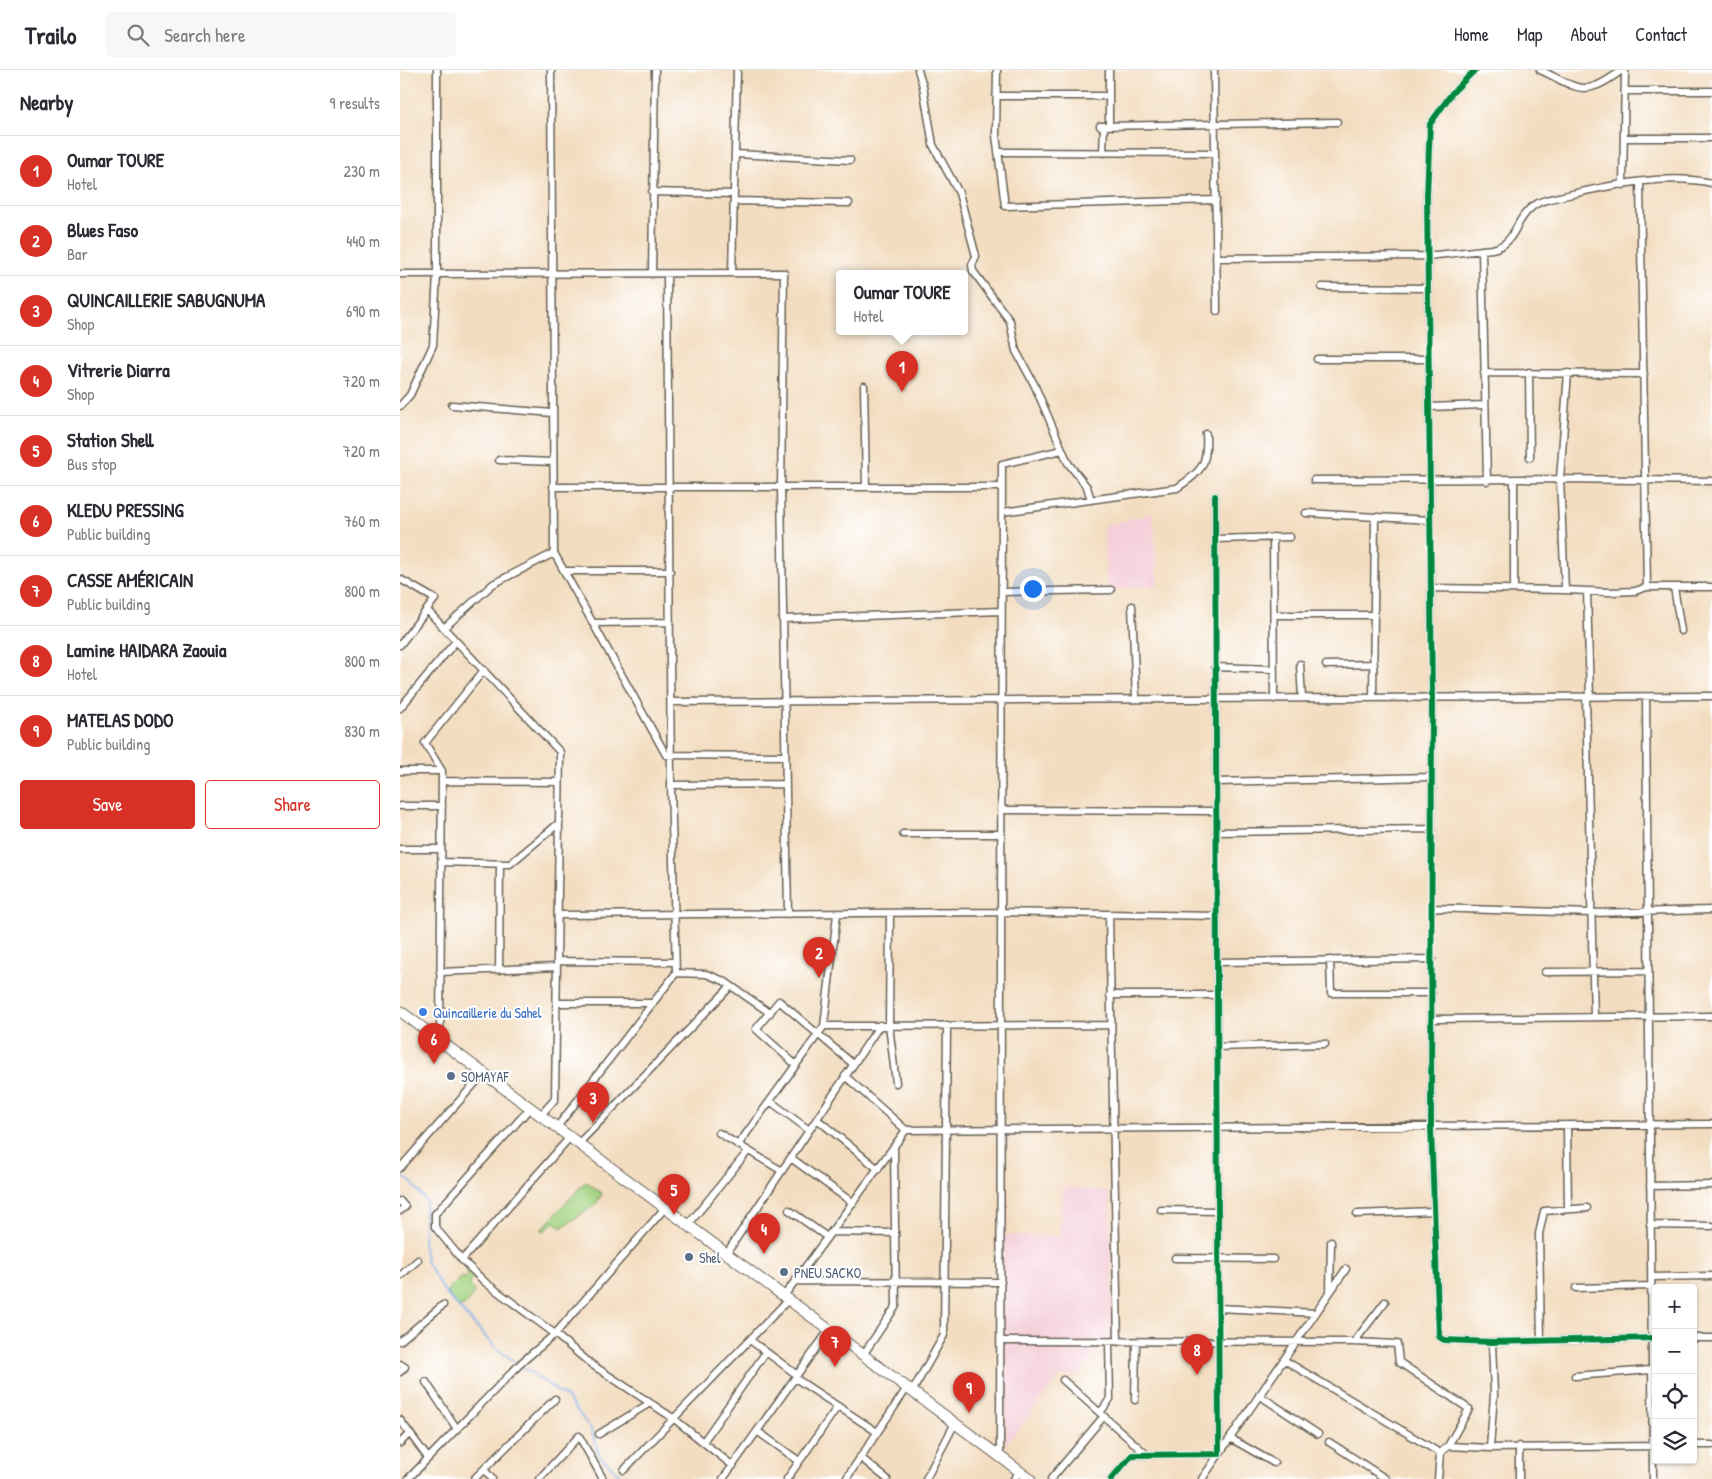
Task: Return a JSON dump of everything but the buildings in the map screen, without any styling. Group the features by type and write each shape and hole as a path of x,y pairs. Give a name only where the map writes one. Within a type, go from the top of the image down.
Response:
{"main road":[{"path":"400,1011 485,1072 726,1254 1000,1456 1017,1475 1030,1479"}],"street":[{"path":"400,406 410,395 433,345 437,274 437,70"},
{"path":"550,70 554,553 666,756 784,756"},
{"path":"652,274 655,70"},
{"path":"732,274 737,70"},
{"path":"918,70 923,86 933,145 958,193 976,256 972,265 973,271 1010,321 1016,351 1034,384 1068,463 1087,487 1091,500"},
{"path":"997,70 998,152 1005,206 1216,200"},
{"path":"1103,153 1104,126 1109,96 1109,70"},
{"path":"1214,70 1217,311"},
{"path":"1475,70 1446,100 1430,124 1427,195 1432,698 1432,1127 1433,1211 1439,1337 1444,1340 1492,1342 1652,1338"},
{"path":"1540,70 1576,87 1587,88 1595,86 1624,70 1623,184"},
{"path":"1625,91 1712,91"},
{"path":"996,96 1109,96"},
{"path":"1104,126 1337,122"},
{"path":"1624,138 1712,138"},
{"path":"998,152 1215,153"},
{"path":"735,154 850,160"},
{"path":"1216,258 1427,256 1500,248 1508,242 1528,210 1536,204 1623,184 1662,181 1712,183"},
{"path":"1640,183 1647,586"},
{"path":"652,192 734,194"},
{"path":"734,201 849,203"},
{"path":"1482,250 1487,481"},
{"path":"400,274 784,273 781,487 783,701 788,914"},
{"path":"557,1127 676,973 671,785 667,274"},
{"path":"1322,287 1428,288"},
{"path":"1317,359 1428,359"},
{"path":"1529,372 1530,457"},
{"path":"1484,373 1644,374"},
{"path":"1565,590 1560,479 1568,373"},
{"path":"864,386 866,487"},
{"path":"452,404 553,413"},
{"path":"1429,407 1485,405"},
{"path":"1002,512 1177,488 1194,476 1204,465 1207,451 1206,434"},
{"path":"1000,1456 1002,464 1062,450"},
{"path":"499,460 553,462"},
{"path":"1314,480 1514,481 1560,479 1712,481"},
{"path":"1514,481 1514,589"},
{"path":"553,488 1002,487"},
{"path":"1215,496 1219,1454"},
{"path":"1306,514 1430,520"},
{"path":"1374,698 1375,517"},
{"path":"1215,538 1290,536"},
{"path":"1274,537 1274,699"},
{"path":"444,628 493,584 554,553"},
{"path":"564,570 670,572"},
{"path":"400,579 435,599 400,645"},
{"path":"1431,588 1587,592 1635,590 1647,586 1712,586"},
{"path":"1674,587 1681,631"},
{"path":"1002,592 1111,590"},
{"path":"1587,592 1594,1017"},
{"path":"1132,606 1136,699"},
{"path":"427,610 560,752 555,1099 541,1115"},
{"path":"782,619 1002,611"},
{"path":"1274,615 1374,615"},
{"path":"593,623 670,622"},
{"path":"400,708 456,641"},
{"path":"1300,664 1302,698"},
{"path":"1326,665 1374,664"},
{"path":"1216,667 1273,669"},
{"path":"440,1040 442,771 425,743 484,670"},
{"path":"671,702 1712,696"},
{"path":"1646,697 1647,971 1653,1329"},
{"path":"400,771 442,771"},
{"path":"1216,782 1432,777"},
{"path":"442,781 559,782"},
{"path":"671,785 785,784"},
{"path":"400,806 442,806"},
{"path":"1001,810 1216,811"},
{"path":"441,862 510,864 518,860 559,823"},
{"path":"1216,832 1432,830"},
{"path":"902,834 1001,834"},
{"path":"400,849 441,849"},
{"path":"499,970 500,865"},
{"path":"1432,908 1592,913 1648,910 1712,910"},
{"path":"558,915 1001,912 1217,916"},
{"path":"890,913 889,1025 896,1083"},
{"path":"738,1145 824,1026 837,914"},
{"path":"1109,914 1118,1342"},
{"path":"1217,962 1432,959"},
{"path":"1330,960 1331,993 1432,994"},
{"path":"440,972 499,970 557,964 675,962"},
{"path":"1545,972 1647,971"},
{"path":"676,973 706,974 731,986 770,1013"},
{"path":"462,1260 574,1140 731,986"},
{"path":"1110,995 1217,995"},
{"path":"796,1065 756,1029 780,1002 854,1064"},
{"path":"556,1003 653,1003"},
{"path":"1432,1019 1712,1016"},
{"path":"726,1254 880,1025"},
{"path":"846,1479 877,1432 910,1390 944,1335 947,1025"},
{"path":"824,1026 1111,1025"},
{"path":"1217,1047 1325,1044"},
{"path":"400,1168 485,1072"},
{"path":"845,1076 906,1130 1649,1126 1712,1124"},
{"path":"770,1101 809,1130"},
{"path":"531,1107 435,1214 435,1227 462,1260 486,1283 555,1334 591,1364 674,1418 732,1466"},
{"path":"817,1119 878,1169"},
{"path":"1567,1126 1568,1209"},
{"path":"624,1470 750,1340 787,1298 796,1280 906,1130"},
{"path":"719,1133 782,1171"},
{"path":"863,1355 896,1306 894,1147"},
{"path":"688,1225 748,1151"},
{"path":"791,1158 852,1203"},
{"path":"1650,1186 1712,1185"},
{"path":"400,1201 405,1207 400,1212"},
{"path":"408,1479 520,1364 555,1334 665,1208"},
{"path":"1541,1340 1539,1234 1541,1218 1544,1211 1587,1208"},
{"path":"789,1210 830,1234 895,1233"},
{"path":"1161,1210 1218,1211"},
{"path":"1358,1214 1433,1211"},
{"path":"1650,1225 1712,1226"},
{"path":"1330,1292 1331,1242"},
{"path":"1175,1258 1273,1259"},
{"path":"400,1276 418,1260"},
{"path":"1205,1478 1219,1454 1346,1269"},
{"path":"1651,1277 1712,1276"},
{"path":"796,1280 895,1283 1000,1282"},
{"path":"1576,1288 1651,1286"},
{"path":"1354,1342 1385,1302"},
{"path":"400,1341 443,1305"},
{"path":"1218,1308 1316,1312"},
{"path":"723,1479 829,1330"},
{"path":"1697,1338 1712,1338"},
{"path":"750,1340 796,1377 877,1432"},
{"path":"1000,1342 1354,1342 1397,1344 1400,1362 1469,1409 1448,1446 1440,1453 1438,1479"},
{"path":"1051,1479 1102,1415 1110,1399 1109,1342"},
{"path":"1135,1400 1136,1342"},
{"path":"1490,1448 1494,1394 1492,1342"},
{"path":"1652,1349 1650,1370 1653,1419"},
{"path":"703,1442 766,1352"},
{"path":"1284,1360 1440,1453"},
{"path":"400,1364 405,1367 400,1372"},
{"path":"1575,1376 1650,1370"},
{"path":"1063,1380 1144,1453"},
{"path":"426,1382 457,1429"},
{"path":"1259,1395 1318,1434"},
{"path":"474,1479 555,1399"},
{"path":"599,1434 650,1403"},
{"path":"786,1479 838,1406"},
{"path":"400,1420 428,1458"},
{"path":"926,1479 955,1423"},
{"path":"757,1431 799,1461"},
{"path":"400,1443 410,1433"},
{"path":"539,1479 579,1436 603,1479"},
{"path":"1230,1438 1274,1463"},
{"path":"1329,1442 1386,1479"},
{"path":"1697,1445 1712,1445"},
{"path":"1448,1446 1490,1448 1519,1446 1652,1446"},
{"path":"1519,1446 1519,1479"},
{"path":"1111,1479 1132,1455 1144,1453 1219,1454"},
{"path":"860,1457 887,1479"},
{"path":"1653,1464 1653,1479"},
{"path":"484,1469 492,1479"}],"shaded area":[{"path":"1153,513 1158,585 1108,590 1103,526"},
{"path":"1063,1186 1109,1192 1114,1335 1078,1376 1060,1376 1006,1445 1001,1235 1059,1236"}],"green space":[{"path":"586,1181 602,1194 596,1204 561,1228 554,1222 544,1231 541,1230"},
{"path":"468,1270 479,1275 470,1282 470,1286 475,1291 468,1302 459,1309 446,1291 462,1277 465,1279 468,1276 466,1273"}],"waterway":[{"path":"400,1175 412,1183 426,1201 423,1243 427,1263 446,1294 497,1349 567,1398 591,1429 599,1455 624,1479"}],"cycle path":[{"path":"1475,70 1452,93 1430,124 1427,195 1432,698 1431,1127 1439,1337 1444,1340 1492,1342 1652,1338"},
{"path":"1111,1479 1132,1455 1219,1454 1215,496"}],"place":[{"name":"Oumar TOURE","path":"902,392"},
{"name":"Blues Faso","path":"819,978"},
{"name":"Quincaillerie du Sahel","path":"423,1012"},
{"name":"KLEDU PRESSING","path":"434,1064"},
{"name":"SOMAYAF","path":"451,1076"},
{"name":"QUINCAILLERIE SABUGNUMA","path":"593,1123"},
{"name":"Station Shell","path":"674,1215"},
{"name":"Vitrerie Diarra","path":"764,1254"},
{"name":"Shel","path":"689,1257"},
{"name":"PNEU SACKO","path":"784,1272"},
{"name":"CASSE AMÉRICAIN","path":"835,1367"},
{"name":"Lamine HAIDARA Zaouia","path":"1197,1375"},
{"name":"MATELAS DODO","path":"969,1413"}]}
